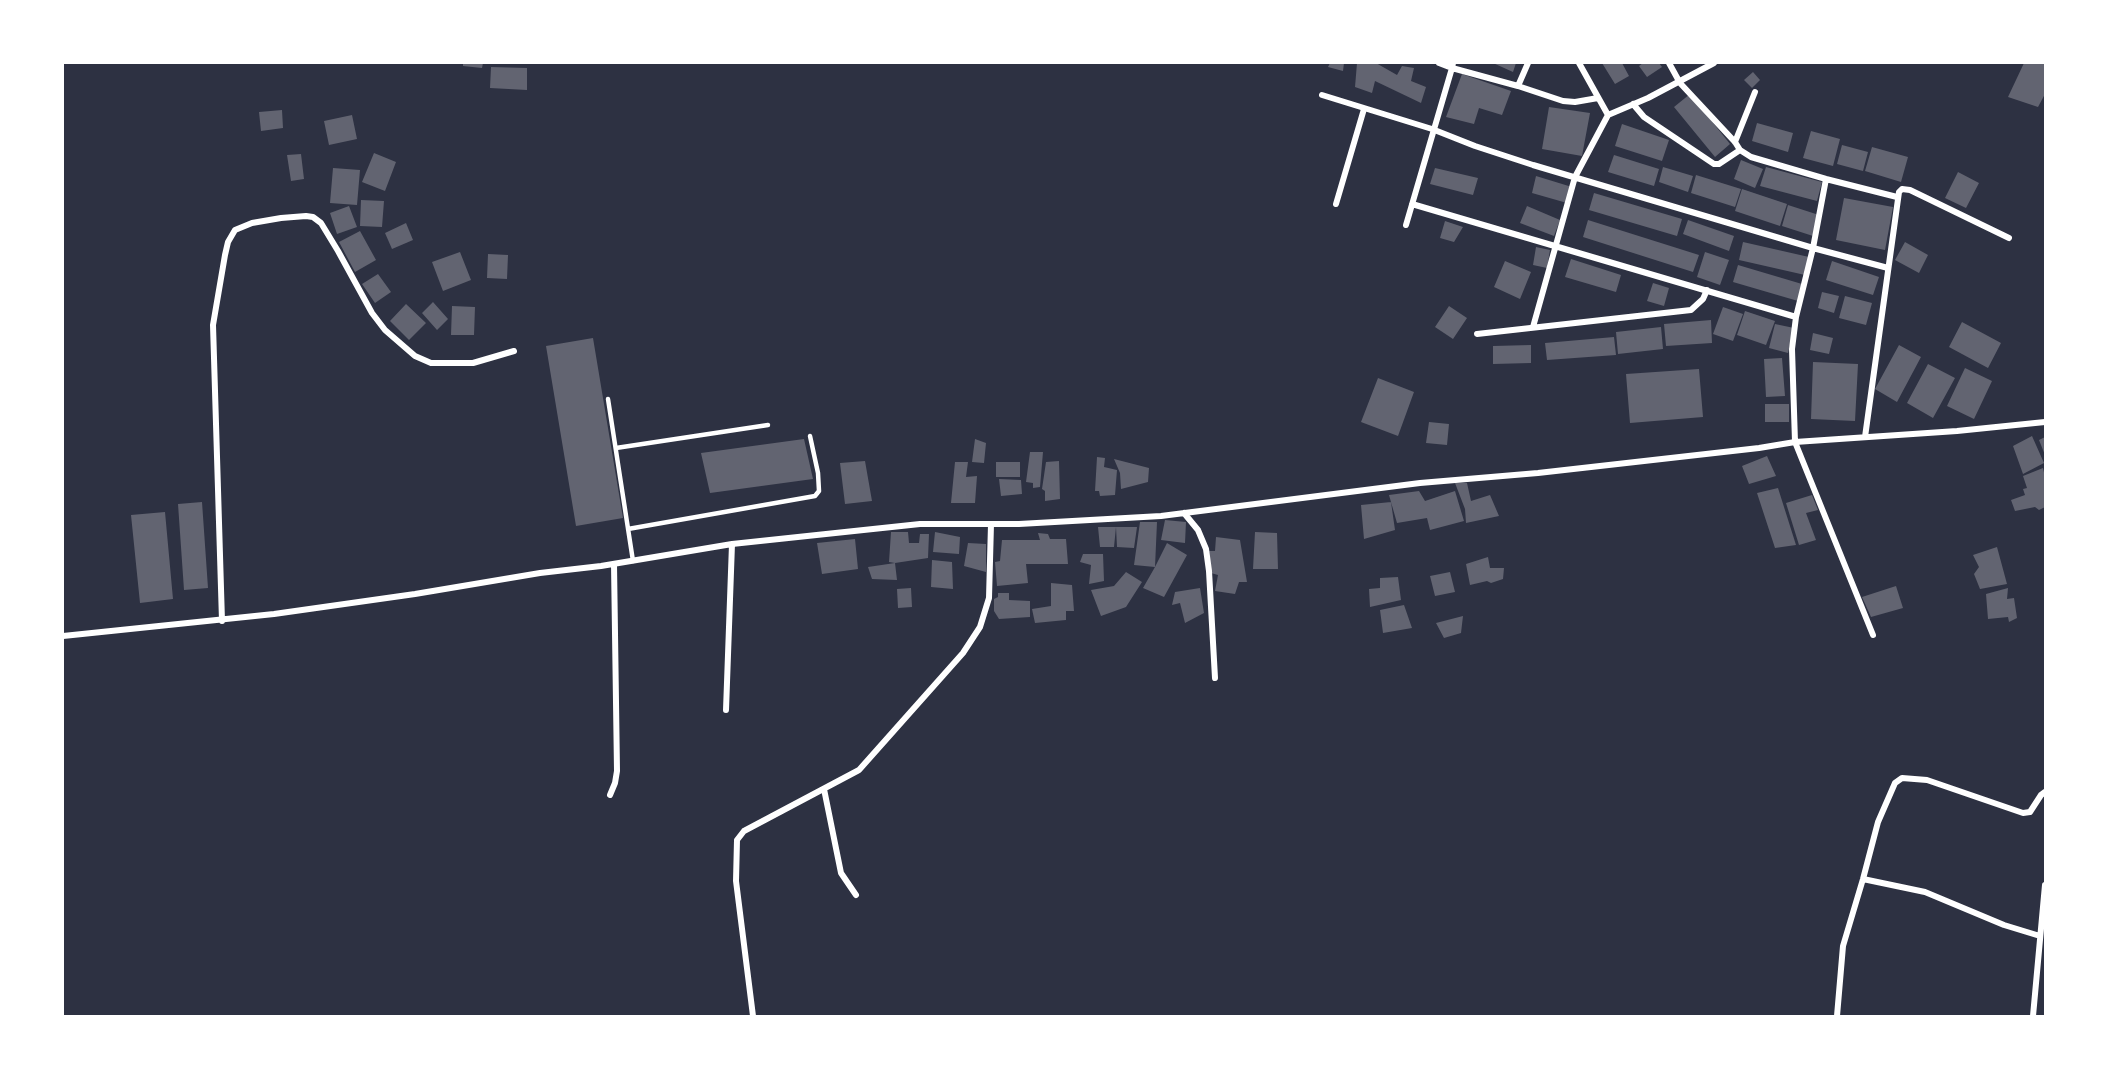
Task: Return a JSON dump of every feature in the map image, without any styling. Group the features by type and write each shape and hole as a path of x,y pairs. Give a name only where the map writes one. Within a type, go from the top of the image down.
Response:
{"street":[{"path":"1439,63 1453,65 1563,101 1575,102 1598,98"},
{"path":"1518,86 1528,63"},
{"path":"1579,63 1608,115"},
{"path":"1669,63 1680,82 1740,150 1751,157 1897,197"},
{"path":"1533,327 1575,177 1608,115 1680,82 1714,63"},
{"path":"1406,225 1432,129 1453,65"},
{"path":"1735,142 1755,92"},
{"path":"1322,95 1575,177 1813,248 1888,267"},
{"path":"1633,104 1644,117 1714,165 1740,150"},
{"path":"1336,204 1364,109"},
{"path":"1826,179 1791,349 1795,442 1873,635"},
{"path":"1865,437 1897,197 1901,190 1910,190 2009,238"},
{"path":"1412,204 1796,317"},
{"path":"222,621 213,325 228,242 235,230 252,223 281,218 306,216 321,223 372,313 385,330 415,356 430,363 473,363 514,351"},
{"path":"1477,334 1691,310 1707,290"},
{"path":"63,636 274,614 446,590 540,573 614,564 732,544 920,524 1057,523 1184,513 1420,483 1538,473 1795,442 1957,431 2045,422"},
{"path":"1184,513 1198,530 1206,549 1215,678"},
{"path":"753,1016 736,881 737,840 744,831 860,770 963,654 980,627 989,598 991,524"},
{"path":"726,710 732,544"},
{"path":"610,795 617,771 614,564"},
{"path":"1837,1016 1843,946 1850,917 1878,822 1889,795 1899,780 1908,778 1927,780 2023,813 2030,812 2045,792"},
{"path":"824,789 841,873 856,896"},
{"path":"1863,879 1925,892 2004,925 2040,936"},
{"path":"2033,1016 2045,885"}],"lane":[{"path":"608,399 633,561"},
{"path":"616,447 768,425"},
{"path":"628,530 815,496 819,491 818,473 810,436"}],"building":[{"path":"463,63 483,63 482,68 463,66"},
{"path":"1330,63 1344,63 1343,71 1328,67"},
{"path":"1357,63 1376,63 1397,75 1402,66 1414,68 1411,81 1426,87 1421,103 1375,81 1372,93 1355,87"},
{"path":"1493,63 1516,63 1513,72"},
{"path":"1602,63 1622,63 1629,76 1615,84"},
{"path":"1643,63 1659,63 1662,67 1647,77 1639,66"},
{"path":"2024,63 2045,63 2045,94 2038,107 2008,97"},
{"path":"491,67 527,68 527,90 490,88"},
{"path":"1753,72 1760,80 1752,88 1744,80"},
{"path":"1462,74 1511,91 1502,115 1479,108 1474,124 1446,117"},
{"path":"1690,94 1730,144 1715,157 1674,107"},
{"path":"1549,107 1590,113 1582,156 1542,149"},
{"path":"282,110 283,128 261,131 259,112"},
{"path":"352,115 357,139 329,145 324,121"},
{"path":"1757,123 1793,133 1788,152 1752,141"},
{"path":"1622,124 1669,140 1662,161 1615,146"},
{"path":"1811,131 1840,139 1833,166 1803,158"},
{"path":"1842,145 1868,152 1863,171 1837,164"},
{"path":"1872,147 1908,157 1901,182 1865,171"},
{"path":"374,153 396,162 385,191 362,182"},
{"path":"301,154 304,179 291,181 287,155"},
{"path":"1614,155 1659,169 1654,186 1608,172"},
{"path":"1741,160 1763,169 1755,188 1734,179"},
{"path":"1663,167 1693,176 1688,192 1659,182"},
{"path":"1766,167 1822,182 1817,201 1760,186"},
{"path":"333,168 360,170 357,205 330,203"},
{"path":"1435,168 1478,178 1473,195 1430,184"},
{"path":"1958,172 1979,183 1966,208 1945,198"},
{"path":"1696,175 1741,189 1735,207 1691,193"},
{"path":"1536,176 1572,187 1567,203 1532,193"},
{"path":"1742,189 1787,204 1780,226 1735,211"},
{"path":"1594,193 1682,219 1677,236 1589,210"},
{"path":"1844,198 1893,207 1885,250 1836,240"},
{"path":"361,200 384,201 382,227 360,226"},
{"path":"1788,205 1819,215 1813,236 1782,226"},
{"path":"349,206 357,227 337,234 330,213"},
{"path":"1527,206 1560,220 1554,236 1520,223"},
{"path":"1588,220 1699,255 1693,272 1583,237"},
{"path":"1688,220 1734,236 1729,251 1683,234"},
{"path":"1445,221 1463,227 1454,242 1440,238"},
{"path":"406,223 413,240 392,249 385,233"},
{"path":"360,231 376,260 355,272 339,242"},
{"path":"1743,242 1809,257 1805,275 1739,260"},
{"path":"1905,242 1928,255 1919,273 1895,260"},
{"path":"1536,247 1550,250 1547,268 1533,265"},
{"path":"460,252 471,280 443,291 432,262"},
{"path":"1705,252 1729,260 1720,285 1697,277"},
{"path":"488,254 508,255 507,279 487,278"},
{"path":"1571,259 1621,275 1616,292 1565,277"},
{"path":"1505,261 1531,272 1520,299 1494,287"},
{"path":"1832,261 1879,277 1873,295 1826,280"},
{"path":"1738,265 1802,284 1798,301 1733,282"},
{"path":"378,274 391,292 375,303 362,284"},
{"path":"1653,283 1669,288 1664,306 1647,301"},
{"path":"1822,292 1839,296 1834,313 1818,308"},
{"path":"1845,296 1872,303 1866,325 1839,318"},
{"path":"433,302 448,319 437,330 422,313"},
{"path":"406,304 426,323 409,340 390,321"},
{"path":"452,306 475,307 474,335 451,335"},
{"path":"1449,306 1467,318 1453,339 1435,327"},
{"path":"1723,307 1743,314 1733,341 1713,334"},
{"path":"1745,311 1775,321 1766,345 1737,335"},
{"path":"1711,320 1712,343 1666,346 1664,324"},
{"path":"1962,322 2001,343 1988,368 1949,347"},
{"path":"1775,324 1794,328 1788,353 1769,348"},
{"path":"1661,327 1663,349 1618,354 1616,332"},
{"path":"1813,333 1833,338 1829,354 1810,350"},
{"path":"1614,337 1616,355 1547,360 1545,343"},
{"path":"593,338 623,518 576,526 546,346"},
{"path":"1531,345 1531,363 1493,364 1493,346"},
{"path":"1899,345 1921,357 1897,402 1875,389"},
{"path":"1782,358 1785,396 1766,397 1764,359"},
{"path":"1813,362 1858,364 1855,421 1811,419"},
{"path":"1928,364 1955,378 1933,418 1907,403"},
{"path":"1965,368 1992,381 1974,419 1947,406"},
{"path":"1699,369 1703,417 1630,423 1626,374"},
{"path":"1378,378 1414,392 1398,436 1361,422"},
{"path":"1765,404 1789,404 1789,422 1765,422"},
{"path":"1429,422 1449,424 1447,445 1426,443"},
{"path":"2032,436 2044,463 2023,474 2013,446"},
{"path":"2045,437 2045,455 2039,440"},
{"path":"804,439 813,479 710,493 701,453"},
{"path":"975,439 986,443 984,463 972,462"},
{"path":"1030,452 1043,452 1040,487 1033,488 1033,483 1026,482"},
{"path":"1767,456 1776,476 1749,484 1742,466"},
{"path":"1097,457 1105,458 1104,467 1117,470 1115,495 1100,496 1099,491 1095,491"},
{"path":"1114,459 1149,468 1148,482 1121,489 1120,473"},
{"path":"865,461 872,501 845,504 840,463"},
{"path":"1059,461 1060,499 1045,501 1045,491 1042,489 1046,462"},
{"path":"955,462 968,462 966,477 977,476 975,503 951,503"},
{"path":"996,462 1020,462 1020,477 996,477"},
{"path":"2043,468 2045,507 2039,510 2035,507 2015,511 2011,500 2025,495 2023,489 2027,488 2023,476"},
{"path":"999,479 1021,480 1022,494 1001,496"},
{"path":"1455,483 1467,483 1471,501 1490,495 1499,516 1466,523 1465,509"},
{"path":"1778,488 1796,545 1775,548 1757,493"},
{"path":"1419,491 1425,501 1455,491 1464,521 1430,530 1427,518 1397,523 1389,495"},
{"path":"1812,495 1818,510 1806,513 1816,540 1799,545 1786,503"},
{"path":"202,502 208,588 184,590 178,504"},
{"path":"1391,502 1395,530 1364,539 1361,505"},
{"path":"165,512 173,599 140,603 131,515"},
{"path":"1165,520 1186,522 1185,543 1161,540"},
{"path":"1140,522 1157,522 1155,567 1134,565"},
{"path":"1098,527 1116,527 1114,547 1100,547"},
{"path":"1116,527 1137,527 1134,548 1117,547"},
{"path":"891,532 908,532 909,543 919,543 920,534 929,534 928,558 889,562"},
{"path":"935,532 960,537 959,554 933,552"},
{"path":"1255,532 1277,533 1278,569 1253,569"},
{"path":"1038,533 1048,534 1050,539 1066,539 1068,564 1026,564 1028,583 997,586 995,562 1000,561 1002,540 1040,540"},
{"path":"1216,537 1240,540 1247,582 1239,582 1235,594 1215,591 1218,575 1211,573 1209,551 1215,551"},
{"path":"855,539 858,569 822,574 817,543"},
{"path":"968,543 986,544 986,572 964,566"},
{"path":"1167,543 1187,555 1164,597 1143,588"},
{"path":"1997,547 2007,584 1980,589 1974,574 1979,567 1973,555"},
{"path":"1083,554 1103,554 1104,581 1089,584 1091,565 1080,562"},
{"path":"1488,557 1490,568 1504,568 1503,579 1470,585 1466,564"},
{"path":"932,560 952,562 953,589 931,587"},
{"path":"895,563 897,580 872,579 868,567"},
{"path":"1126,572 1142,582 1126,607 1101,616 1091,590 1114,586"},
{"path":"1450,572 1455,592 1435,596 1430,576"},
{"path":"1398,577 1401,600 1370,607 1369,589 1380,588 1380,578"},
{"path":"1051,583 1072,585 1074,611 1066,611 1066,620 1035,623 1032,609 1051,606"},
{"path":"1896,586 1903,608 1871,617 1862,597"},
{"path":"911,588 912,607 898,608 897,589"},
{"path":"1200,588 1204,613 1185,623 1180,603 1172,605 1175,592"},
{"path":"2008,588 2007,599 2014,598 2017,618 2009,622 2008,617 1988,619 1986,594"},
{"path":"998,593 1009,593 1009,600 1030,601 1030,617 999,619 994,611 994,599 998,597"},
{"path":"1404,605 1412,628 1383,633 1380,610"},
{"path":"1463,616 1461,633 1444,638 1436,623"}]}
